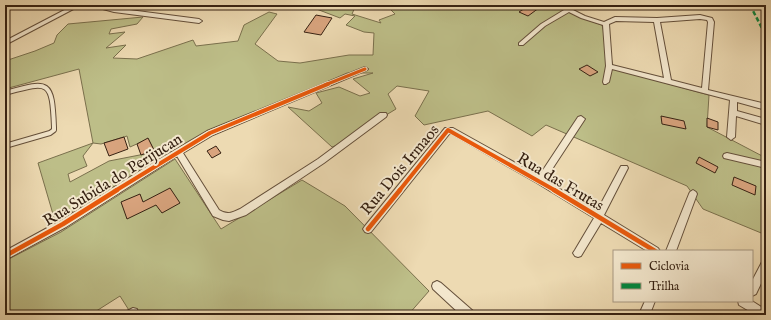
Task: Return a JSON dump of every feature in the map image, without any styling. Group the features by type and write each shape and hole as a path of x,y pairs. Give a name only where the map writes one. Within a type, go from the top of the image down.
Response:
{"street":[{"path":"5,44 78,5"},
{"path":"91,5 114,10 200,21"},
{"path":"558,5 567,10 606,24"},
{"path":"521,44 540,26 567,10 584,5"},
{"path":"606,24 607,22 615,19 657,20 700,17 710,20 705,90"},
{"path":"657,20 668,81"},
{"path":"606,24 609,66 606,82"},
{"path":"764,34 766,54"},
{"path":"609,66 766,106"},
{"name":"Rua Subida do Perijucan","path":"5,256 63,224 210,133 365,69"},
{"path":"731,136 734,98"},
{"path":"733,113 766,122"},
{"path":"178,152 216,213 223,218 230,218 243,212 321,161 383,115"},
{"path":"540,181 581,119"},
{"name":"Rua Dois Irmaos","path":"368,229 448,130 454,131"},
{"name":"Rua das Frutas","path":"454,131 653,250"},
{"path":"727,156 766,165"},
{"path":"578,253 599,218 624,168"},
{"path":"671,250 693,194"},
{"path":"753,289 766,263"},
{"path":"437,286 469,315"},
{"path":"746,302 765,315"}],"lane":[{"path":"5,93 32,86 45,86 52,94 54,127 54,130 50,133 5,146"}],"green space":[{"path":"306,5 356,5 352,14 381,23 379,20 395,14 386,5 553,5 579,17 602,25 614,69 709,95 707,127 766,158 766,235 703,209 687,186 546,125 532,136 488,111 424,125 415,116 429,91 397,86 388,94 396,109 373,123 352,140 332,147 288,107 309,111 322,103 316,93 339,87 360,96 370,93 353,79 373,73 347,73 210,133 55,221 38,163 93,143 79,69 5,89 5,61 54,43 57,35 68,24 143,17 137,24 111,29 109,34 125,32 106,48 126,45 113,58 137,59 193,40 196,46 238,41 244,25 269,12 277,14 255,44 278,61 300,63 349,55 373,55 374,33 364,32 346,25 355,16 345,14 340,18","holes":["127,136 130,147 148,139 155,152 109,161 70,182 68,174 87,166 83,156 93,143 101,144"]},
{"path":"175,159 221,229 302,180 345,206 429,291 408,315 132,315 120,296 90,315 5,315 5,261 61,232"}],"building":[{"path":"530,5 543,5 528,16 519,12"},
{"path":"316,15 332,18 321,35 304,32"},
{"path":"587,65 598,72 590,76 579,69"},
{"path":"661,116 684,121 686,129 662,124"},
{"path":"707,118 718,122 718,130 707,127"},
{"path":"124,137 128,149 109,156 104,143"},
{"path":"148,138 154,150 141,155 137,144"},
{"path":"216,146 221,153 212,158 207,151"},
{"path":"699,157 718,167 715,173 696,163"},
{"path":"734,177 756,186 755,195 732,185"},
{"path":"170,188 180,203 162,213 156,205 127,219 121,202 140,194 143,202"}],"marked path":[{"path":"750,5 765,34"}],"cycle path":[{"path":"5,256 63,224 149,169 210,133 365,69"},
{"path":"368,229 448,130 450,130 540,181 653,250"}]}
